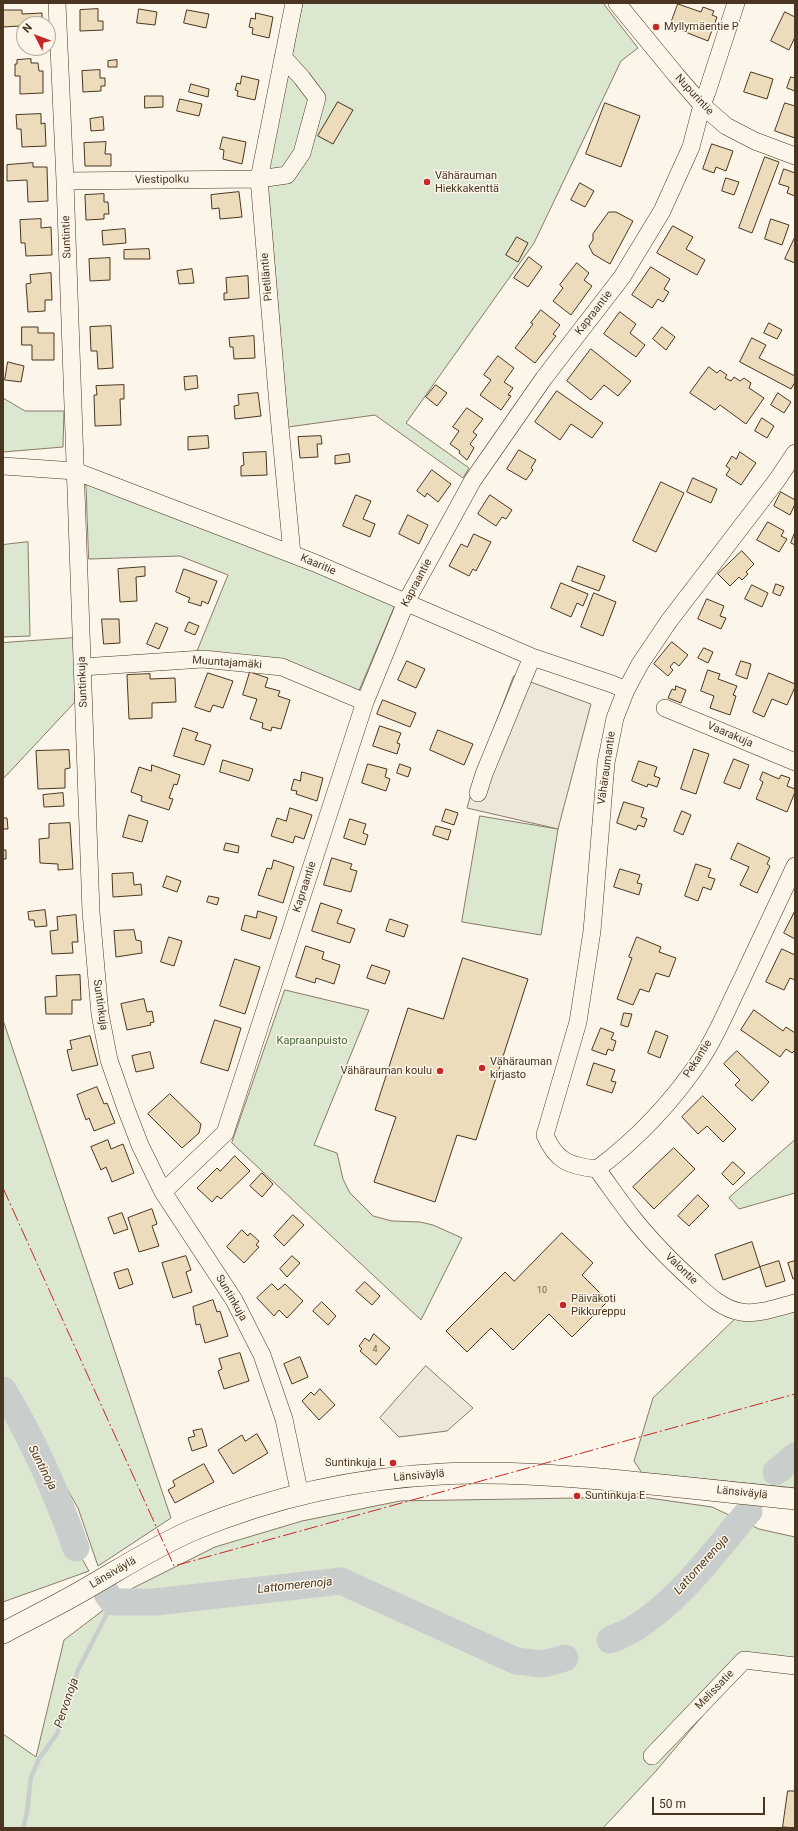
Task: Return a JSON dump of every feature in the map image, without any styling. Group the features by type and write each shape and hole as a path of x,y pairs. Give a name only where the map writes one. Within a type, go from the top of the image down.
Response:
{"main road":[{"name":"Länsiväylä","path":"3,1633 67,1600 144,1555 191,1531 229,1516 300,1495 362,1482 409,1476 496,1473 553,1475 795,1499"}],"street":[{"name":"Suntintie","path":"57,3 75,471"},
{"name":"Pietiläntie","path":"292,554 259,179 294,3"},
{"name":"Nupurintie","path":"617,3 702,105 726,126 755,141 795,156"},
{"name":"Kapraantie","path":"163,1192 225,1133 365,702 406,602 473,480 544,378 622,277 662,211 691,147 702,105 736,3"},
{"name":"Viestipolku","path":"65,181 259,179 287,175 302,153 317,98 302,78 283,57"},
{"name":"Vähäraumantie","path":"597,1169 577,1167 560,1157 551,1148 545,1135 578,1022 592,931 606,762 615,718 626,690 640,664 669,621 777,480 795,453"},
{"name":"Kaaritie","path":"3,466 75,471 292,554 532,657 626,690"},
{"name":"Suntinkuja","path":"75,471 91,912 100,1014 109,1060 140,1145 163,1192 234,1300 262,1355 284,1420 300,1495"},
{"path":"478,793 484,774 532,657"},
{"name":"Muuntajamäki","path":"82,667 203,659 282,667 365,702"},
{"name":"Vaarakuja","path":"665,708 795,762"},
{"name":"Pekantie","path":"597,1169 615,1156 640,1132 673,1095 701,1059 727,1011 795,866"},
{"name":"Valontie","path":"597,1169 632,1218 653,1241 707,1294 724,1306 742,1312 765,1311 795,1303"},
{"name":"Melissatie","path":"652,1756 744,1660 795,1666"}],"green space":[{"path":"303,3 603,3 638,48 621,61 534,243 406,423 469,468 463,478 375,415 288,427 267,176"},
{"path":"3,398 25,411 64,411 63,447 3,452"},
{"path":"86,475 398,598 356,698 282,667 197,651 228,575 180,556 89,559"},
{"path":"28,542 30,636 3,637 3,545"},
{"path":"74,638 75,702 3,779 3,643"},
{"path":"480,816 558,829 541,935 462,922"},
{"name":"Kapraanpuisto","path":"285,990 369,1010 314,1145 337,1153 343,1179 350,1193 373,1216 392,1221 420,1222 433,1225 462,1238 421,1320 232,1143"},
{"path":"3,1020 171,1518 98,1566 78,1508 3,1379"},
{"path":"795,1140 795,1193 739,1209 729,1198"},
{"path":"795,1298 795,1488 642,1473 634,1461 653,1398 742,1312"},
{"path":"3,1390 14,1408 61,1507 76,1548 89,1571 3,1602"},
{"path":"642,1497 712,1507 759,1529 795,1537 795,1671 746,1664 656,1771 603,1828 3,1828 3,1734 36,1757 64,1640 131,1589 215,1547 302,1521 400,1501"}],"shaded area":[{"path":"514,676 591,704 558,829 467,808 476,776"},
{"path":"426,1366 473,1408 447,1431 399,1437 380,1418"}],"building":[{"path":"678,4 701,12 703,7 714,11 712,15 717,17 708,41 670,26"},
{"path":"98,9 98,21 103,21 103,30 80,31 80,10"},
{"path":"139,9 157,12 155,25 137,23"},
{"path":"3,10 22,10 22,14 42,13 42,16 16,16 16,26 3,27"},
{"path":"187,10 209,14 206,28 184,23"},
{"path":"785,12 795,17 795,37 789,50 771,41"},
{"path":"256,13 273,17 269,38 252,34 253,28 249,27 251,18 255,19"},
{"path":"31,59 31,63 38,63 39,71 43,71 43,93 20,94 20,76 15,76 15,64 17,64 17,60"},
{"path":"117,60 117,67 108,67 108,61"},
{"path":"100,70 100,78 105,78 105,86 101,86 101,91 83,92 82,71"},
{"path":"751,72 773,79 767,99 744,92"},
{"path":"242,76 259,80 255,100 237,96 238,91 235,90 237,83 240,84"},
{"path":"791,77 795,78 795,91 787,88"},
{"path":"191,84 209,89 208,97 189,92"},
{"path":"145,96 163,96 163,107 145,108"},
{"path":"180,99 202,104 199,116 177,111"},
{"path":"338,102 353,110 333,144 318,136"},
{"path":"605,103 640,116 621,167 586,154"},
{"path":"785,103 795,106 795,138 775,131"},
{"path":"41,114 41,124 45,123 46,146 22,147 21,129 17,129 16,115"},
{"path":"103,117 104,130 91,131 90,119"},
{"path":"223,137 246,142 242,164 223,159 224,150 220,149"},
{"path":"106,142 105,154 111,154 111,166 85,166 84,143"},
{"path":"712,144 733,151 726,171 716,167 714,173 703,169"},
{"path":"765,157 779,162 752,233 739,228"},
{"path":"33,163 33,167 47,167 48,201 28,202 27,180 7,181 7,165"},
{"path":"784,169 795,173 795,196 787,193 789,187 779,184"},
{"path":"726,178 739,182 734,195 722,191"},
{"path":"580,183 594,191 585,207 571,200"},
{"path":"239,192 242,217 220,219 219,208 212,209 211,195"},
{"path":"104,194 104,202 108,202 109,214 104,214 104,219 86,220 85,195"},
{"path":"609,212 616,212 633,221 610,264 593,254 589,246 593,240 593,234"},
{"path":"41,219 41,228 51,227 52,255 26,256 25,243 21,243 20,220"},
{"path":"771,219 789,225 782,245 765,239"},
{"path":"673,226 693,237 686,249 705,260 697,275 657,253"},
{"path":"125,229 126,243 103,245 102,231"},
{"path":"517,237 528,243 518,262 506,255"},
{"path":"795,237 795,263 785,259"},
{"path":"149,249 150,259 124,259 124,250"},
{"path":"529,257 542,267 528,287 514,278"},
{"path":"110,258 110,280 90,281 89,259"},
{"path":"577,263 589,273 584,280 592,286 571,315 553,301 563,288 560,285"},
{"path":"651,267 670,279 664,289 669,292 663,302 658,299 652,308 632,295"},
{"path":"192,269 194,283 179,284 177,271"},
{"path":"51,273 52,300 45,300 45,311 28,312 26,284 31,283 30,275"},
{"path":"248,276 249,298 224,300 224,293 227,293 226,278"},
{"path":"541,310 560,325 553,334 556,336 535,363 515,348 533,324 531,323"},
{"path":"620,312 636,324 630,333 645,345 636,357 604,334"},
{"path":"769,323 782,330 777,339 764,333"},
{"path":"111,326 113,368 98,369 97,351 91,351 90,327"},
{"path":"22,327 38,327 38,333 54,333 54,360 32,360 32,345 22,345"},
{"path":"662,327 675,337 666,350 653,339"},
{"path":"254,336 255,358 234,359 233,347 230,347 229,338"},
{"path":"752,338 766,345 759,358 795,376 795,382 791,389 740,362"},
{"path":"591,349 631,381 618,396 604,385 591,400 567,381"},
{"path":"498,356 514,368 504,382 513,388 508,395 511,396 501,410 480,395 491,380 484,375"},
{"path":"8,362 24,366 21,382 5,380"},
{"path":"709,367 717,373 720,370 727,375 725,378 731,381 734,377 740,381 744,378 751,383 749,388 764,398 746,424 720,405 715,410 690,393"},
{"path":"197,376 198,388 185,390 184,377"},
{"path":"124,385 124,399 120,399 121,425 95,426 94,395 97,395 96,386"},
{"path":"436,385 447,393 437,406 426,397"},
{"path":"557,391 603,423 592,438 571,424 560,440 535,422"},
{"path":"258,393 261,416 235,419 234,406 239,405 238,395"},
{"path":"778,393 791,402 784,413 771,405"},
{"path":"467,408 483,419 473,432 477,435 470,444 474,448 467,460 459,453 460,451 450,444 459,431 453,427"},
{"path":"762,418 774,426 767,438 755,431"},
{"path":"208,436 209,448 188,450 188,437"},
{"path":"321,436 322,444 317,444 318,457 300,458 298,437"},
{"path":"519,450 536,460 531,468 533,470 526,480 507,469"},
{"path":"266,452 267,475 241,476 241,466 244,465 243,453"},
{"path":"740,452 756,463 741,485 726,475 730,469 726,466 732,456 736,459"},
{"path":"349,454 350,462 335,464 335,456"},
{"path":"432,470 451,484 438,502 427,493 425,497 417,491"},
{"path":"693,478 717,489 711,503 687,492"},
{"path":"661,482 684,493 656,552 633,541"},
{"path":"781,492 795,500 795,504 790,515 774,506"},
{"path":"356,495 371,501 363,519 375,524 370,537 343,526"},
{"path":"490,495 512,510 506,519 502,517 496,526 478,514"},
{"path":"408,515 428,525 419,544 399,534"},
{"path":"768,522 784,531 781,536 787,539 779,552 757,540"},
{"path":"795,532 795,545 791,543"},
{"path":"474,534 491,542 476,571 473,569 469,576 449,566 461,544 467,547"},
{"path":"742,551 754,564 746,572 748,574 742,580 739,577 730,586 718,574"},
{"path":"578,566 605,576 599,591 572,581"},
{"path":"145,567 145,576 136,577 137,601 120,602 118,569"},
{"path":"184,569 217,581 208,604 202,601 201,606 188,602 190,598 176,592"},
{"path":"561,583 588,594 583,606 577,603 571,617 551,608"},
{"path":"776,584 784,587 780,596 773,593"},
{"path":"752,585 768,593 762,607 745,599"},
{"path":"594,593 616,602 603,636 581,627"},
{"path":"707,599 724,606 720,616 726,618 721,629 698,619"},
{"path":"102,619 119,619 120,643 104,644"},
{"path":"189,622 199,626 195,635 185,631"},
{"path":"156,623 168,628 159,649 147,644"},
{"path":"672,642 688,655 679,666 674,662 670,667 673,670 668,676 654,664"},
{"path":"704,648 713,652 708,663 698,658"},
{"path":"407,661 425,669 416,688 398,680"},
{"path":"741,661 751,664 747,679 736,675"},
{"path":"708,670 720,674 718,679 737,686 733,695 736,696 730,715 710,708 714,696 701,691"},
{"path":"250,672 268,678 265,687 280,691 278,696 290,700 281,729 272,727 271,731 262,728 263,723 250,719 257,699 243,695"},
{"path":"208,673 233,681 223,708 213,705 210,712 195,707"},
{"path":"769,673 795,684 795,687 787,705 772,699 764,717 753,712"},
{"path":"150,674 150,679 175,678 176,702 152,703 152,718 129,719 127,675"},
{"path":"676,686 686,690 681,703 668,698 672,689 675,690"},
{"path":"383,700 416,713 410,727 377,714"},
{"path":"380,726 401,733 397,743 400,744 397,754 373,746"},
{"path":"183,728 198,733 195,740 211,745 204,765 174,756"},
{"path":"438,730 473,744 464,765 430,750"},
{"path":"694,749 709,754 696,794 681,789"},
{"path":"69,750 70,768 65,769 65,788 38,789 36,751"},
{"path":"734,759 749,765 740,789 724,783"},
{"path":"223,760 253,769 249,781 220,772"},
{"path":"639,761 657,767 654,776 660,778 657,787 648,784 647,787 632,781"},
{"path":"368,764 387,769 385,777 390,779 386,791 362,783"},
{"path":"400,764 411,768 408,777 397,773"},
{"path":"152,765 180,775 177,785 174,784 169,798 173,799 169,810 141,801 142,796 131,792 139,767 151,771"},
{"path":"302,772 323,778 317,801 296,794 297,791 291,790 294,779 300,781"},
{"path":"763,772 779,779 781,775 790,778 787,786 795,789 795,792 787,812 756,799 763,782 760,780"},
{"path":"63,793 64,806 44,807 43,795"},
{"path":"624,802 644,808 641,817 647,819 644,827 638,825 636,830 617,823"},
{"path":"290,808 312,815 304,839 295,836 293,843 271,836 277,818 286,821"},
{"path":"446,809 458,813 454,825 442,821"},
{"path":"682,811 691,815 683,835 674,831"},
{"path":"129,815 148,821 142,842 123,837"},
{"path":"3,818 7,818 8,829 3,829"},
{"path":"350,819 366,824 363,833 368,835 365,845 344,838"},
{"path":"70,823 73,869 58,870 58,864 40,863 39,839 49,838 49,824"},
{"path":"436,826 451,830 448,840 433,835"},
{"path":"226,843 239,846 238,853 224,850"},
{"path":"738,843 770,858 767,864 770,866 757,893 740,885 749,867 731,859"},
{"path":"3,850 6,850 6,859 3,859"},
{"path":"332,858 352,864 350,869 357,871 351,892 324,885"},
{"path":"274,860 294,867 283,903 258,895 267,868 271,869"},
{"path":"696,864 711,869 708,877 715,879 711,890 703,887 698,901 685,896"},
{"path":"620,869 640,875 637,883 642,884 639,895 614,887"},
{"path":"133,873 134,885 141,884 142,895 113,897 112,874"},
{"path":"167,876 181,881 177,892 163,887"},
{"path":"209,896 219,898 217,905 207,902"},
{"path":"321,903 342,910 337,923 355,929 350,943 312,931"},
{"path":"45,910 47,926 35,927 34,920 29,920 28,912"},
{"path":"258,911 277,917 270,939 241,930 245,915 256,918"},
{"path":"795,911 795,939 784,933"},
{"path":"76,915 78,942 72,942 73,953 52,954 50,931 58,930 57,917"},
{"path":"390,919 408,925 404,937 386,931"},
{"path":"134,930 136,940 141,941 142,953 116,957 114,931"},
{"path":"169,937 182,941 174,966 161,962"},
{"path":"637,937 661,947 659,952 676,958 669,977 656,973 649,992 640,989 633,1005 617,999 632,958 629,957"},
{"path":"306,946 324,952 322,959 340,965 334,984 316,978 315,983 296,977"},
{"path":"782,949 795,955 795,980 790,978 784,990 766,982"},
{"path":"463,958 528,979 476,1140 457,1135 435,1202 374,1182 396,1117 375,1110 408,1008 443,1019"},
{"path":"235,959 260,967 245,1014 220,1006"},
{"path":"372,965 390,971 385,984 367,978"},
{"path":"80,975 81,1000 72,1000 72,1014 46,1014 45,997 57,996 56,976"},
{"path":"144,999 147,1012 152,1011 154,1022 150,1023 151,1025 127,1030 121,1004"},
{"path":"754,1010 783,1031 786,1027 795,1033 795,1050 792,1053 786,1049 780,1057 741,1030"},
{"path":"624,1013 632,1014 628,1027 621,1025"},
{"path":"215,1020 241,1028 228,1071 201,1063"},
{"path":"601,1028 614,1033 611,1039 616,1041 613,1051 608,1049 606,1055 592,1050"},
{"path":"656,1031 668,1036 660,1058 648,1053"},
{"path":"90,1036 98,1065 72,1071 67,1050 72,1049 70,1041"},
{"path":"737,1051 769,1082 752,1101 735,1085 740,1080 724,1064"},
{"path":"150,1052 154,1068 136,1072 132,1056"},
{"path":"594,1063 615,1070 611,1081 616,1082 612,1093 587,1085"},
{"path":"97,1087 104,1104 107,1103 115,1123 94,1131 89,1118 86,1120 77,1095"},
{"path":"170,1094 201,1124 199,1133 182,1148 148,1114"},
{"path":"703,1096 736,1129 723,1142 707,1126 698,1134 682,1117"},
{"path":"108,1140 111,1149 123,1144 134,1173 112,1182 106,1167 101,1170 91,1147"},
{"path":"674,1148 695,1169 654,1209 633,1187"},
{"path":"235,1156 250,1171 221,1199 217,1196 212,1202 197,1188 217,1168 220,1171"},
{"path":"733,1162 745,1173 733,1185 722,1174"},
{"path":"262,1173 273,1184 262,1197 250,1186"},
{"path":"698,1195 709,1206 689,1226 678,1216"},
{"path":"152,1209 157,1224 152,1226 159,1246 139,1252 128,1218"},
{"path":"122,1213 128,1229 114,1234 108,1218"},
{"path":"293,1215 304,1225 284,1246 274,1236"},
{"path":"242,1230 248,1236 250,1233 259,1241 256,1245 259,1247 244,1263 227,1247"},
{"name":"Päiväkoti Pikkureppu","path":"562,1233 593,1263 582,1275 608,1301 572,1337 549,1314 513,1350 491,1328 467,1352 446,1331 505,1272 514,1281"},
{"path":"752,1242 760,1267 723,1280 715,1255"},
{"path":"186,1256 191,1270 186,1272 192,1292 173,1298 162,1263"},
{"path":"292,1256 300,1263 287,1277 280,1269"},
{"path":"779,1261 785,1281 766,1287 760,1267"},
{"path":"795,1261 795,1278 793,1279 788,1263"},
{"path":"128,1269 133,1284 119,1289 114,1273"},
{"path":"365,1282 380,1296 372,1305 356,1291"},
{"path":"272,1284 278,1290 285,1284 303,1301 287,1318 279,1310 274,1316 257,1298"},
{"path":"213,1300 217,1312 220,1311 228,1336 205,1343 200,1324 196,1325 193,1307"},
{"path":"322,1302 336,1316 328,1325 313,1311"},
{"path":"374,1334 390,1348 376,1365 360,1351 362,1349 359,1346 365,1338 369,1341"},
{"path":"240,1353 249,1381 224,1389 218,1371 222,1369 219,1359"},
{"path":"300,1357 308,1377 292,1384 284,1364"},
{"path":"320,1389 335,1405 319,1420 302,1401 311,1392 314,1395"},
{"path":"202,1429 207,1446 192,1451 188,1438 195,1436 193,1431"},
{"path":"257,1434 268,1453 233,1474 218,1450 242,1435 245,1441"},
{"path":"204,1464 214,1482 175,1503 168,1490 175,1486 173,1481"},
{"path":"788,1791 795,1791 795,1828 783,1827"}],"waterway":[{"name":"Suntinoja","path":"3,1390 44,1467 76,1548"},
{"name":"Lattomerenoja","path":"776,1472 795,1456"},
{"name":"Lattomerenoja","path":"610,1640 632,1630 667,1603 696,1574 749,1511"},
{"name":"Lattomerenoja","path":"107,1594 113,1602 155,1602 341,1581 516,1661 543,1664 565,1658"},
{"name":"Pervonoja","path":"23,1828 27,1812 31,1777 39,1759 58,1732 78,1670 113,1602"}],"power":[{"path":"3,1188 174,1566 795,1394"}],"place":[{"name":"Myllymäentie P","path":"656,27"},
{"name":"Vähärauman Hiekkakenttä","path":"427,182"},
{"name":"Vähärauman kirjasto","path":"482,1068"},
{"name":"Vähärauman koulu","path":"440,1071"},
{"name":"Päiväkoti Pikkureppu","path":"563,1305"},
{"name":"Suntinkuja L","path":"393,1463"},
{"name":"Suntinkuja E","path":"577,1496"}]}
